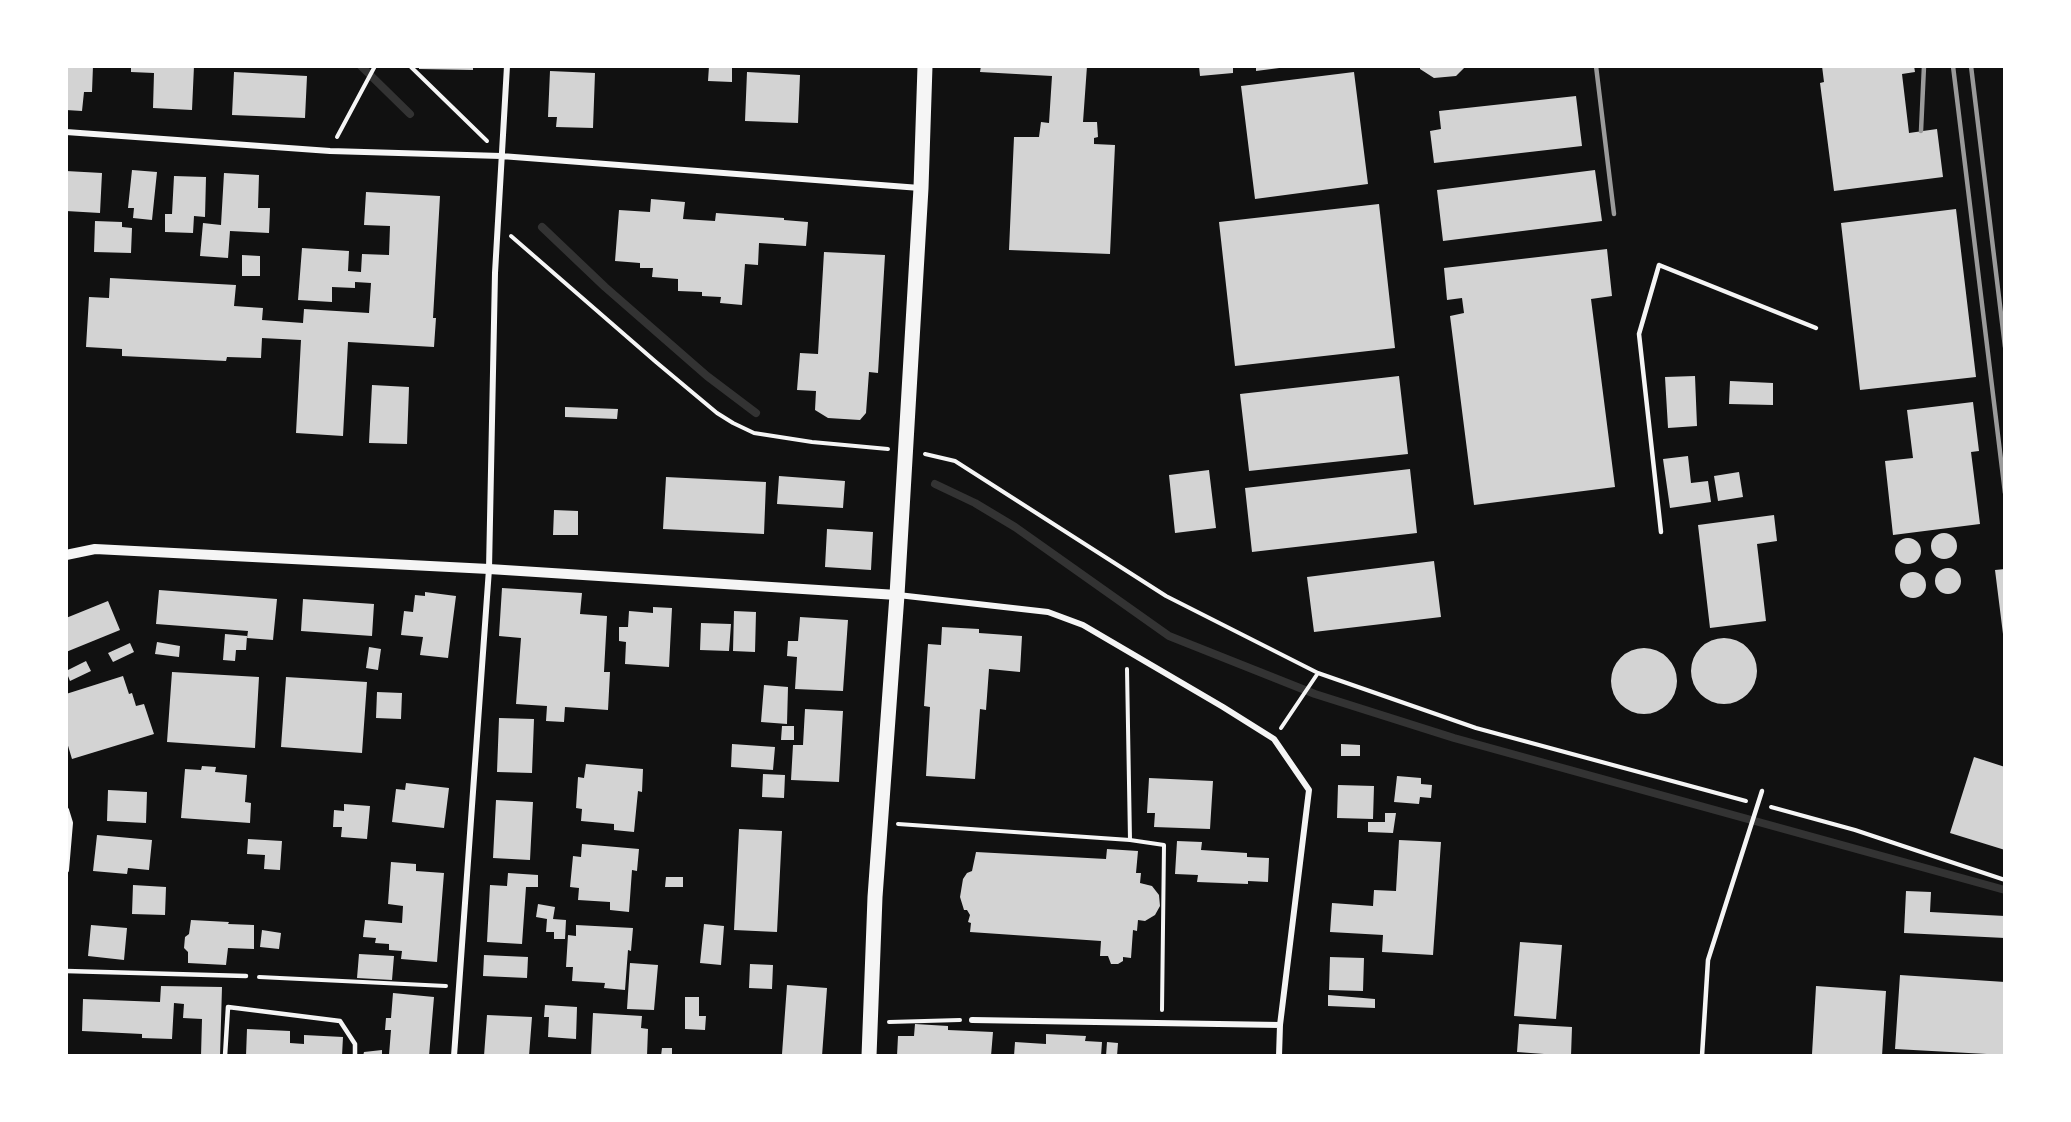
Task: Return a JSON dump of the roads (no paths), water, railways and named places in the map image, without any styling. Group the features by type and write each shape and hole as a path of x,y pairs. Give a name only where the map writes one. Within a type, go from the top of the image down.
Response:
{"main road":[{"path":"869,1056 875,897 906,450 921,188 925,66"}],"street":[{"path":"454,1056 489,569 495,273 507,66"},
{"path":"66,132 330,152 501,156 921,188"},
{"path":"66,555 95,549 489,569 897,595 1048,612 1083,624 1274,739 1309,790 1279,1056"},
{"path":"66,810 70,823 66,870"},
{"path":"972,1020 1281,1025"}],"lane":[{"path":"1661,532 1639,334 1659,265 1816,328"},
{"path":"1702,1056 1708,960 1762,791"},
{"path":"66,971 246,976"},
{"path":"225,1056 228,1007 340,1021 356,1044 355,1056"}],"waterway":[{"path":"361,66 410,114"},
{"path":"542,227 605,287 707,376 756,413"},
{"path":"935,484 975,503 1015,527 1169,636 1315,694 1454,738 2005,890"}],"railway":[{"path":"1596,66 1614,214"},
{"path":"1921,131 1924,66"},
{"path":"1953,66 2005,493"},
{"path":"1971,66 2005,347"}]}
